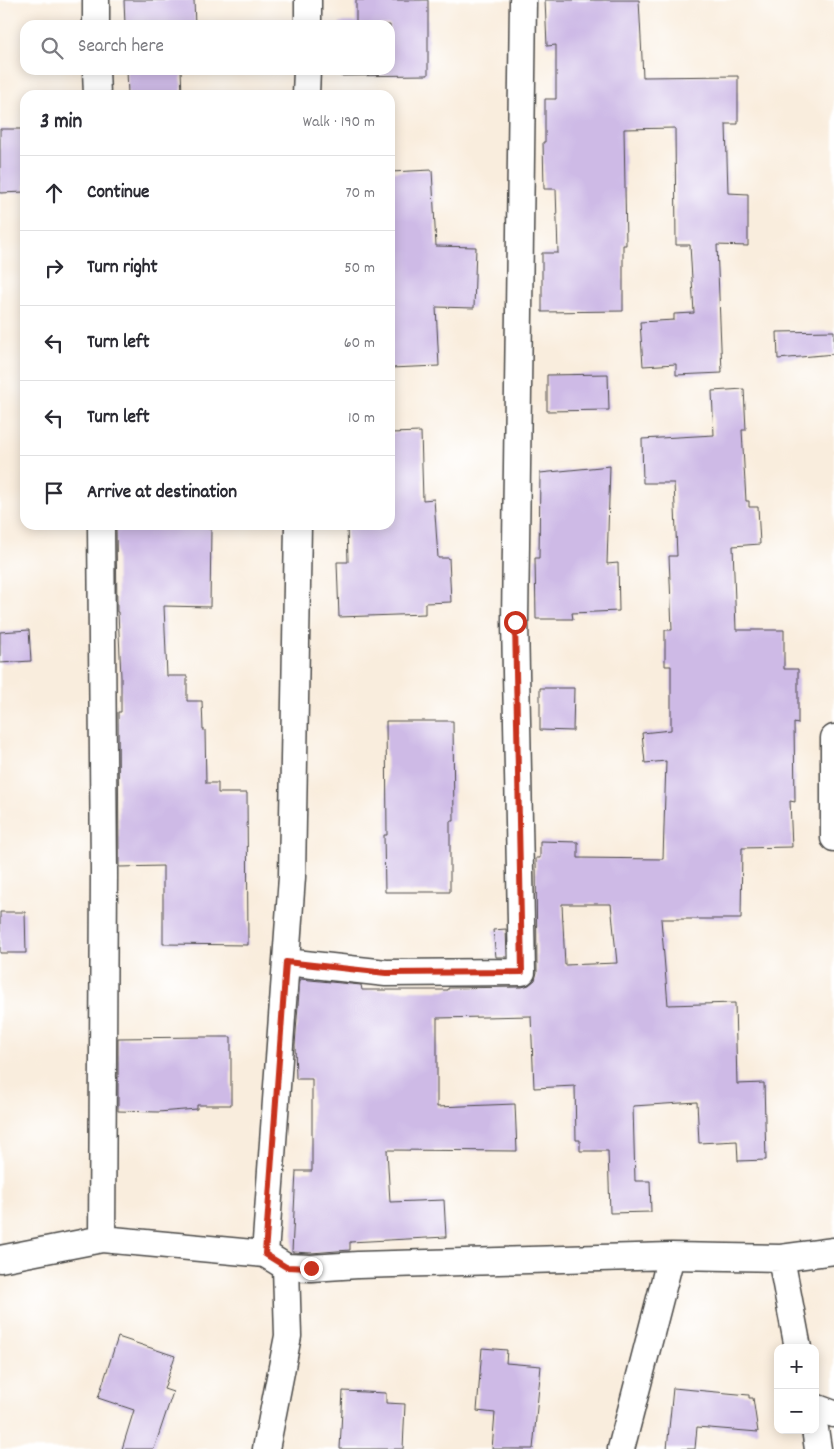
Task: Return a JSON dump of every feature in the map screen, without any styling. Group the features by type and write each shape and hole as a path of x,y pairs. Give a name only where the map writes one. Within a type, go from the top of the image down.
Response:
{"street":[{"path":"96,0 96,20"},
{"path":"308,0 308,20"},
{"path":"286,962 386,973 522,972 515,622 523,0"},
{"path":"96,75 97,90"},
{"path":"306,90 307,75"},
{"path":"101,530 104,862 102,1239"},
{"path":"266,1449 288,1336 276,1261 286,962 292,877 298,530"},
{"path":"834,738 834,838"},
{"path":"0,1259 102,1239 276,1261 311,1268 671,1256 781,1258 834,1251"},
{"path":"621,1449 671,1256"},
{"path":"781,1258 797,1344"},
{"path":"819,1408 834,1414"},
{"path":"816,1434 818,1449"}],"building":[{"path":"124,0 194,0 195,20 125,20"},
{"path":"356,0 428,0 428,75 340,76 395,75 395,20 356,20"},
{"path":"545,0 639,0 643,77 738,76 738,124 726,124 728,193 748,194 748,246 717,245 722,373 676,375 676,364 643,366 640,322 674,320 674,314 694,313 690,245 676,245 675,128 624,129 626,245 623,245 623,311 542,312 542,253 558,253 556,189 544,189 543,142 545,142 545,99 556,99 556,45 547,46"},
{"path":"127,75 181,75 182,90 128,90"},
{"path":"0,129 20,129 20,192 0,193"},
{"path":"432,170 436,246 476,247 474,308 436,307 439,366 395,368 395,172"},
{"path":"834,331 834,354 778,359 777,332"},
{"path":"608,374 609,410 547,411 547,375"},
{"path":"744,389 746,430 742,430 746,501 749,501 749,507 758,507 760,544 733,546 736,630 784,630 784,669 798,669 798,724 794,723 795,802 790,801 792,847 742,848 741,919 661,919 668,1005 735,1003 737,1084 764,1083 766,1160 738,1161 737,1141 699,1143 697,1102 633,1106 635,1181 650,1181 651,1212 610,1213 608,1151 580,1151 580,1140 576,1140 575,1086 534,1088 531,1016 437,1018 437,1107 515,1104 517,1151 387,1150 390,1202 444,1200 446,1237 350,1242 350,1250 311,1253 292,1252 296,1171 312,1171 312,1079 296,1079 295,1045 300,979 361,985 362,990 448,990 448,988 522,987 529,985 535,980 537,972 536,858 540,858 540,841 578,842 578,858 663,859 666,761 645,763 642,733 671,730 671,666 665,666 665,630 672,630 669,556 677,556 674,483 643,483 642,439 714,435 712,391","holes":["562,904 611,904 617,963 565,965"]},
{"path":"421,432 423,500 434,499 438,558 449,558 451,602 425,603 425,614 339,617 337,562 348,562 347,530 395,530 395,433"},
{"path":"610,466 607,564 618,563 619,611 572,613 573,619 536,619 535,558 539,558 540,473"},
{"path":"116,530 211,530 210,607 164,606 167,676 187,676 187,701 202,701 203,730 205,730 206,783 218,783 218,793 247,793 248,945 163,944 163,866 119,867 118,712 121,712 121,677 117,612"},
{"path":"29,630 31,661 0,663 0,632"},
{"path":"540,688 574,688 573,731 540,730"},
{"path":"386,721 453,721 454,821 450,821 450,892 385,892 384,835 387,835"},
{"path":"0,912 25,912 26,953 0,953"},
{"path":"506,929 507,957 496,957 493,930"},
{"path":"231,1037 231,1105 197,1105 197,1109 158,1112 118,1111 118,1038"},
{"path":"118,1337 175,1356 164,1389 173,1392 154,1449 122,1449 134,1410 98,1398"},
{"path":"482,1348 507,1350 506,1363 541,1366 533,1449 492,1449 495,1413 477,1411"},
{"path":"673,1388 749,1395 749,1398 753,1398 758,1432 697,1427 695,1449 667,1449"},
{"path":"343,1391 386,1393 386,1403 405,1404 403,1449 340,1449"}],"route":[{"path":"311,1268 286,1267 265,1254 286,962 386,973 522,972 515,622"}]}
